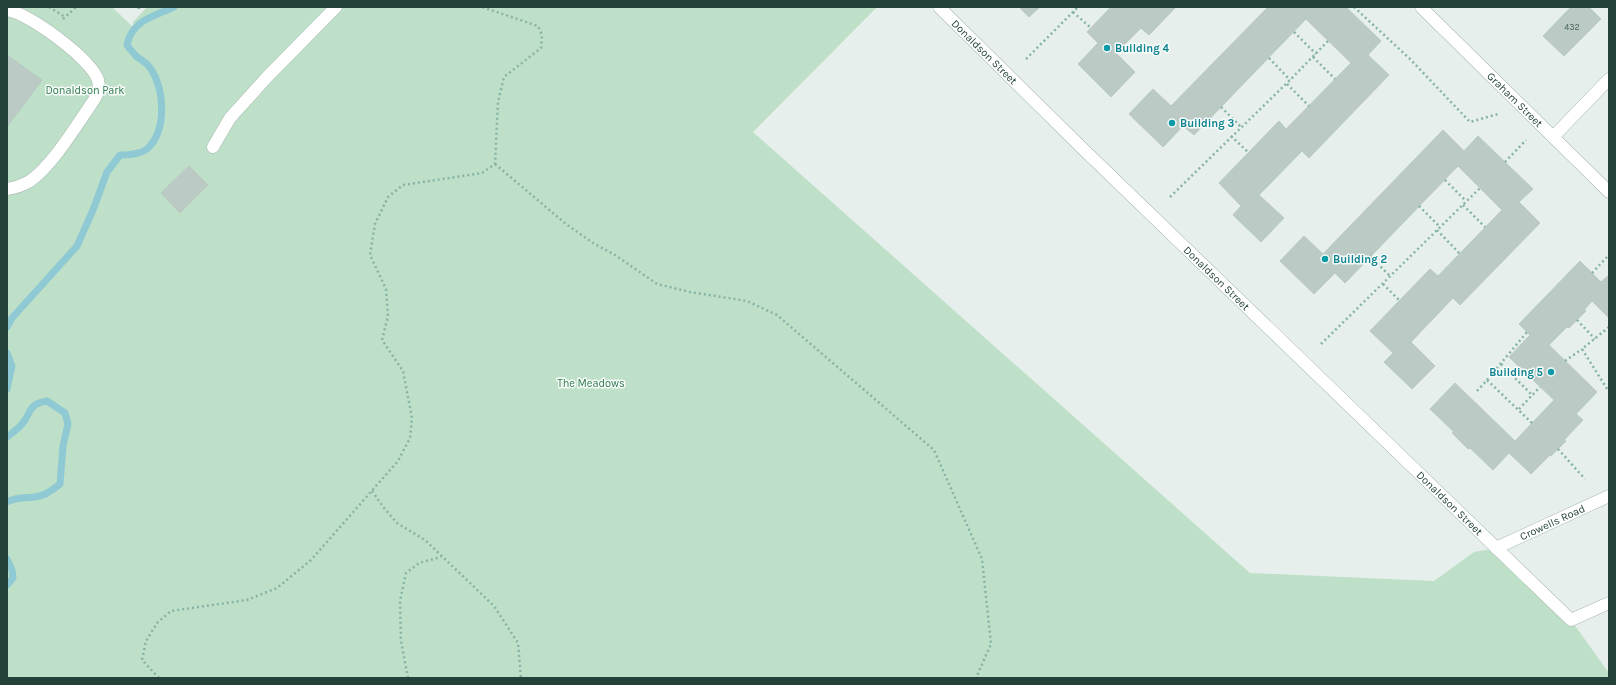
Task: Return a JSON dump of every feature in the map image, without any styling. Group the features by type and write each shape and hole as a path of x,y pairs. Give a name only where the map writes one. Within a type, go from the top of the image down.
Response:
{"street":[{"path":"213,147 230,118 268,76 336,7"},
{"name":"Donaldson Street","path":"939,7 1097,163 1571,620 1609,602"},
{"name":"Graham Street","path":"1421,7 1609,192"},
{"path":"7,10 14,11 49,31 93,71 98,80 99,87 98,96 47,166 30,181 16,188 7,189"},
{"path":"1553,137 1609,79"},
{"name":"Crowells Road","path":"1496,548 1609,496"}],"path":[{"path":"49,7 65,17"},
{"path":"482,7 538,26 542,35 541,48 504,77 498,102 495,164"},
{"path":"1026,59 1074,12 1077,7"},
{"path":"1354,7 1410,59 1470,122 1498,114"},
{"path":"1074,12 1091,28"},
{"path":"1294,32 1316,54"},
{"path":"1170,198 1231,136 1287,84 1328,41"},
{"path":"1313,57 1335,79"},
{"path":"1269,58 1290,80"},
{"path":"1287,84 1309,106"},
{"path":"1221,107 1241,127"},
{"path":"1231,136 1249,153"},
{"path":"1505,162 1526,140"},
{"path":"159,678 142,660 146,641 157,622 171,611 247,600 276,588 311,560 398,461 410,438 412,418 403,371 382,340 388,316 386,289 370,255 376,224 388,197 402,185 482,173 495,164"},
{"path":"495,164 572,228 657,284 690,292 747,302 777,315 934,450 982,559 991,644 976,678"},
{"path":"1445,180 1466,201"},
{"path":"1320,344 1480,188"},
{"path":"1463,205 1485,227"},
{"path":"1419,206 1440,227"},
{"path":"1437,230 1460,254"},
{"path":"1370,256 1390,276"},
{"path":"1592,273 1609,256"},
{"path":"1382,284 1400,300"},
{"path":"1577,320 1595,339"},
{"path":"1565,360 1582,349 1609,327"},
{"path":"1477,390 1501,364 1527,332"},
{"path":"1582,349 1609,392"},
{"path":"1501,364 1532,395"},
{"path":"1487,380 1532,422"},
{"path":"1519,409 1540,387"},
{"path":"1558,449 1585,479"},
{"path":"372,491 397,523 425,540 498,611 518,643 520,678"},
{"path":"408,678 401,640 400,601 406,573 419,563 442,557"}],"green space":[{"name":"The Meadows","path":"7,7 112,7 133,27 133,22 147,7 877,7 753,132 1250,573 1434,581 1474,552 1496,548 1571,620 1609,673 1609,678 7,678"}],"building":[{"path":"1019,7 1040,7 1029,17"},
{"name":"Building 4","path":"1111,7 1176,7 1149,35 1141,28 1116,53 1135,72 1111,97 1078,64 1098,43 1087,32"},
{"name":"Building 3","path":"1268,7 1346,7 1381,41 1368,55 1389,75 1309,158 1302,151 1259,195 1284,218 1261,242 1233,215 1241,206 1219,183 1279,121 1286,129 1351,63 1306,19 1194,135 1183,126 1163,147 1129,114 1153,89 1171,106"},
{"path":"1571,7 1589,7 1601,19 1564,56 1543,36"},
{"path":"7,55 42,80 7,127"},
{"name":"Building 2","path":"1443,130 1464,151 1478,136 1533,189 1519,202 1540,223 1460,305 1453,298 1411,342 1435,366 1412,389 1384,362 1393,353 1370,331 1430,269 1438,276 1502,210 1458,166 1345,283 1335,273 1314,294 1280,261 1304,236 1323,254"},
{"path":"189,166 208,185 180,213 161,193"},
{"name":"Building 5","path":"1580,261 1601,282 1609,275 1609,318 1592,301 1584,310 1586,311 1549,345 1597,392 1576,414 1583,420 1564,440 1566,441 1531,474 1509,453 1493,470 1470,448 1468,449 1452,433 1454,432 1430,409 1455,383 1515,441 1554,400 1509,357 1530,335 1519,324"}],"waterway":[{"path":"7,327 12,318 77,246 93,210 107,172 120,155 140,153 149,147 155,139 159,130 162,108 159,87 150,67 137,57 127,45 134,30 144,20 174,7"},
{"path":"7,353 12,366 7,389"},
{"path":"7,437 20,426 33,406 36,404 47,401 65,413 68,424 63,446 60,484 45,494 35,497 17,498 7,502"},
{"path":"7,559 12,570 13,578 7,585"}],"place":[{"name":"Building 4","path":"1107,48"},
{"name":"Building 3","path":"1172,123"},
{"name":"Building 2","path":"1325,259"},
{"name":"Building 5","path":"1551,372"}],"park label":[{"name":"Donaldson Park","path":"85,90"}]}
